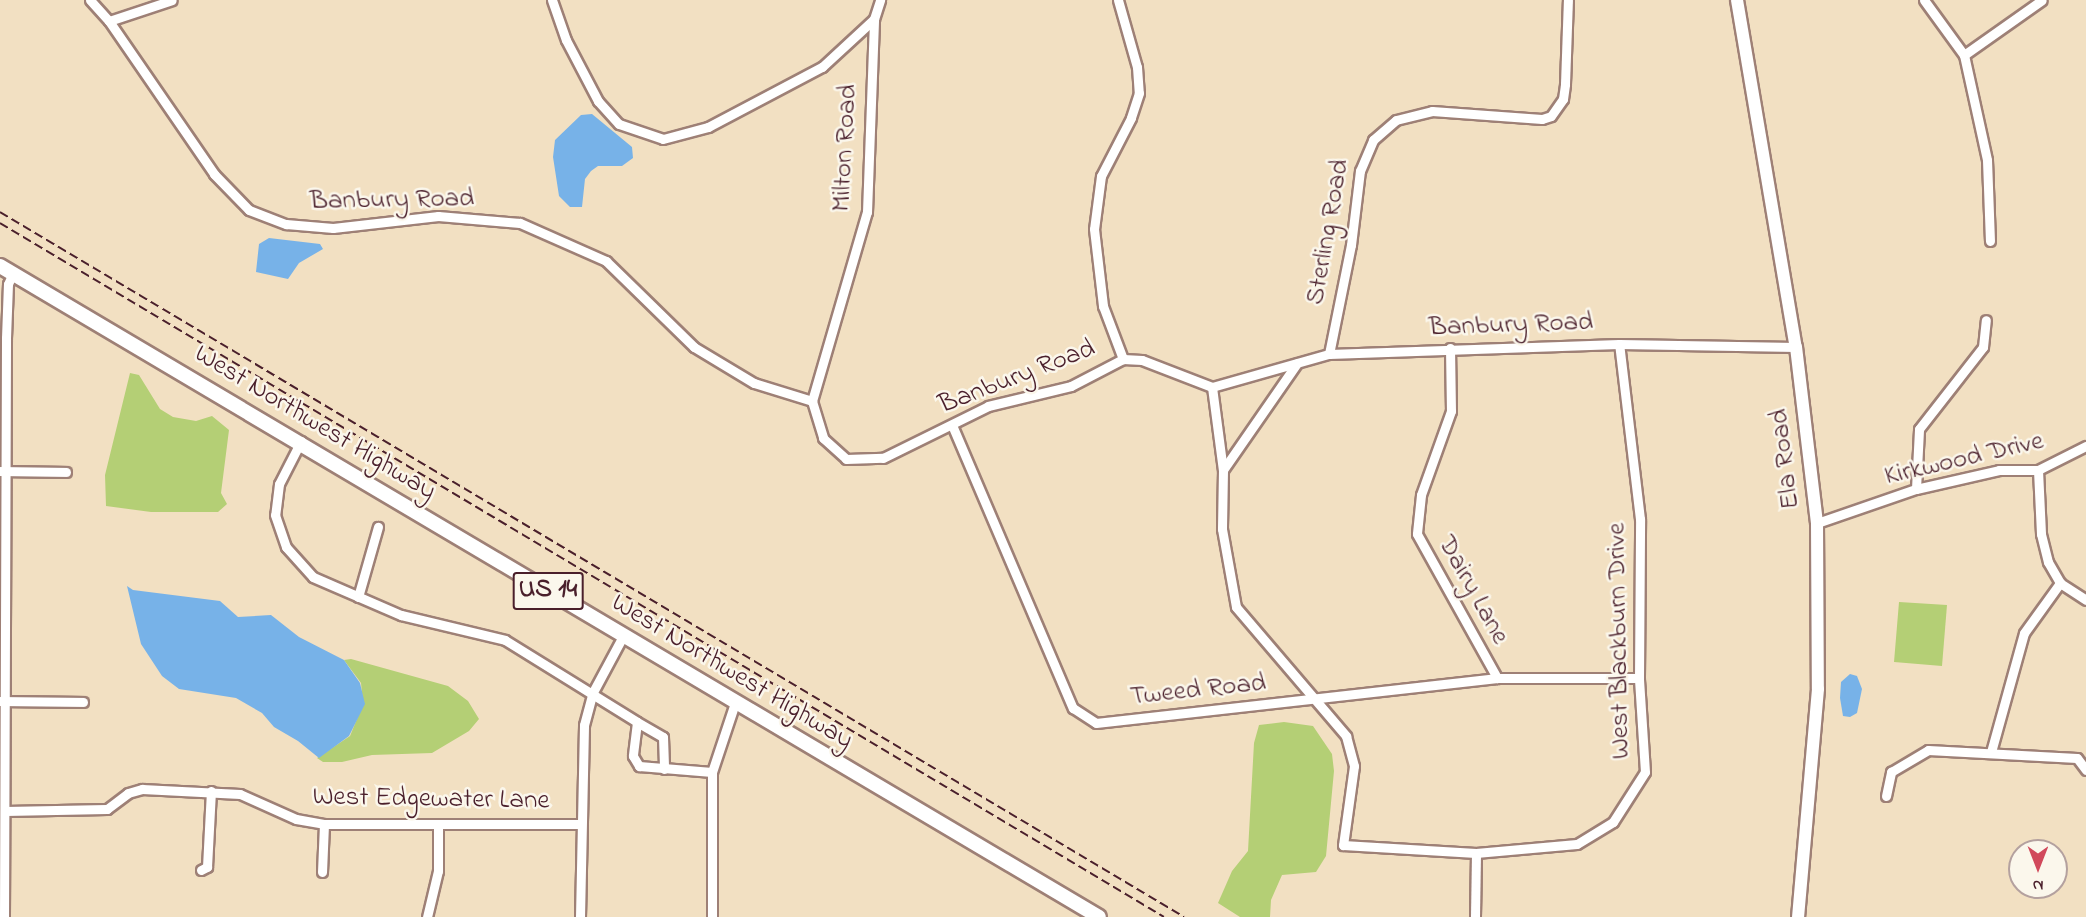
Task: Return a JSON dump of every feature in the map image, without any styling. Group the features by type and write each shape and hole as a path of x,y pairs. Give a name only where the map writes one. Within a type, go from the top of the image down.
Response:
{"main road":[{"name":"Ela Road","path":"1737,0 1796,346 1816,523 1818,689 1798,917"},
{"name":"West Northwest Highway","path":"0,266 301,441 735,703 1099,917"}],"street":[{"name":"Banbury Road","path":"90,0 109,21 214,174 249,210 286,224 333,228 438,216 520,223 606,261 694,347 754,383 812,401 824,438 846,459 883,458 988,406 1071,386 1123,359 1142,360 1212,387 1329,354 1450,348 1619,344 1796,346"},
{"path":"109,21 172,0"},
{"path":"552,0 566,40 598,101 620,124 663,140 708,127 822,67 874,19"},
{"name":"Milton Road","path":"812,401 867,212 874,19 880,0"},
{"path":"1118,0 1137,67 1139,93 1131,118 1101,176 1094,229 1103,306 1123,359"},
{"name":"Sterling Road","path":"1329,354 1351,245 1360,171 1372,140 1396,120 1432,111 1542,119 1551,116 1563,99 1568,0"},
{"path":"1924,0 1964,55 1987,160 1990,242"},
{"path":"1964,55 2042,0"},
{"path":"4,917 3,471 8,284 13,273"},
{"path":"1916,489 1919,429 1983,347 1986,320"},
{"name":"West Blackburn Drive","path":"1320,700 1346,736 1354,766 1343,845 1476,853 1577,844 1613,822 1645,772 1639,678 1640,519 1619,344"},
{"name":"Dairy Lane","path":"1450,348 1451,411 1421,495 1416,534 1497,678"},
{"path":"1222,470 1297,363"},
{"path":"1212,387 1222,470 1222,529 1236,607 1320,700"},
{"name":"Tweed Road","path":"952,424 1073,708 1096,723 1320,700 1497,678 1639,678"},
{"path":"301,441 279,484 275,515 279,532 296,563 313,577 358,597 442,628 505,640 663,737 664,769"},
{"name":"Kirkwood Drive","path":"1816,523 1916,489 1999,470 2038,470 2086,446"},
{"path":"2038,470 2042,541 2060,583 2086,600"},
{"path":"3,471 66,472"},
{"path":"358,597 378,527"},
{"path":"1990,752 2024,633 2060,583"},
{"path":"580,917 580,824 584,725 593,692 623,636"},
{"path":"3,701 83,702"},
{"path":"712,917 712,772 735,703"},
{"path":"637,722 633,756 639,766 712,772"},
{"path":"1886,796 1891,772 1929,750 2077,758 2086,770"},
{"name":"West Edgewater Lane","path":"5,811 107,809 128,793 142,789 240,794 296,819 324,824 580,824"},
{"path":"201,870 207,867 211,791"},
{"path":"322,872 324,824"},
{"path":"431,916 438,871 438,825"},
{"path":"1475,917 1476,853"}],"green space":[{"path":"130,373 139,375 160,409 173,417 196,421 212,416 229,430 221,493 227,504 218,512 151,512 106,506 105,475"},
{"path":"1899,602 1947,605 1942,666 1894,662"},
{"path":"351,659 448,686 468,701 479,719 469,731 432,753 372,755 342,762 323,762 317,758 350,736 363,704 361,683 344,660"},
{"path":"1284,722 1313,726 1332,754 1334,771 1326,856 1316,872 1282,875 1271,900 1270,917 1240,917 1218,903 1232,871 1248,851 1254,743 1259,725"}],"water":[{"path":"592,114 632,147 633,158 622,166 598,166 591,171 585,179 582,207 570,207 559,196 553,157 555,140 581,115"},
{"path":"269,238 320,244 323,249 299,263 288,279 256,272 259,244"},
{"path":"127,586 133,590 220,601 238,617 271,615 299,637 344,660 360,683 365,704 349,736 319,758 298,741 274,727 262,713 236,698 179,689 162,676 141,644"},
{"path":"1850,674 1857,676 1862,689 1857,713 1850,717 1843,716 1840,698 1841,682"}],"railway":[{"path":"0,212 1184,917"},
{"path":"0,223 1164,917"}]}
